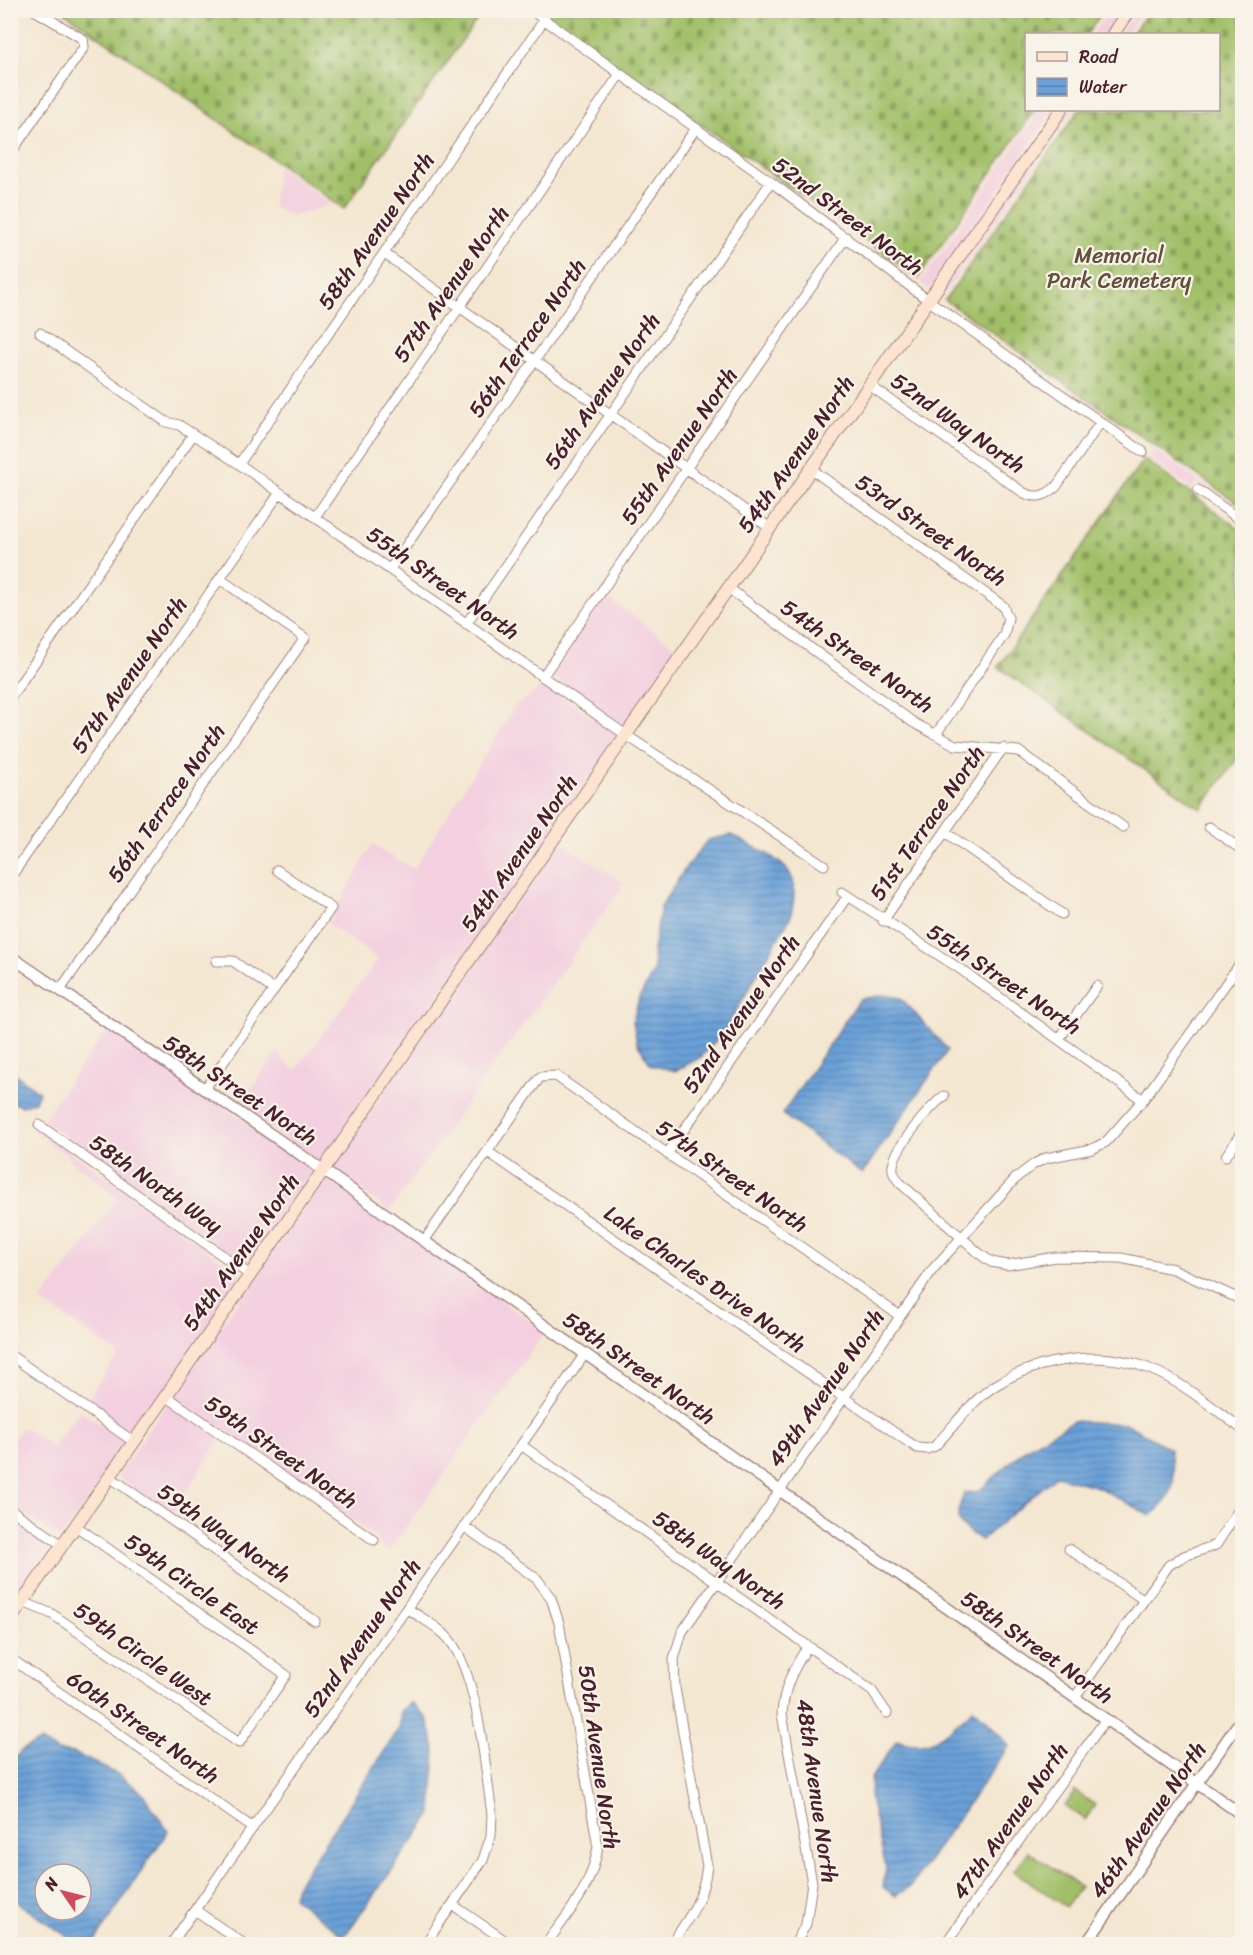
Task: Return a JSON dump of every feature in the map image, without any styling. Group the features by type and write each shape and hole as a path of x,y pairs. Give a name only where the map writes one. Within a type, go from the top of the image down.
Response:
{"main road":[{"path":"1114,33 1129,10"},
{"name":"54th Avenue North","path":"10,1620 1059,111"}],"street":[{"path":"10,154 82,51 84,42 60,24 34,10"},
{"name":"52nd Street North","path":"531,10 771,182 928,300 1143,452"},
{"name":"58th Avenue North","path":"239,464 544,20"},
{"name":"57th Avenue North","path":"315,517 620,74"},
{"name":"56th Terrace North","path":"390,569 696,128"},
{"name":"56th Avenue North","path":"466,624 771,182"},
{"name":"55th Avenue North","path":"543,676 846,237"},
{"path":"385,254 770,528"},
{"name":"55th Street North","path":"40,333 166,422 179,425 239,464 626,735 824,866"},
{"name":"52nd Way North","path":"869,384 1024,494 1035,498 1047,494 1056,487 1100,423"},
{"path":"10,698 194,435"},
{"name":"53rd Street North","path":"811,469 1003,606 1008,618 1004,635 936,734"},
{"path":"1198,490 1242,521"},
{"name":"57th Avenue North","path":"10,878 279,494"},
{"name":"56th Terrace North","path":"60,990 304,638 220,579"},
{"name":"54th Street North","path":"728,588 914,723 955,745 1018,751 1123,827"},
{"name":"51st Terrace North","path":"883,921 1003,748"},
{"path":"1209,827 1242,850"},
{"path":"945,832 1062,914"},
{"path":"204,1090 331,908 277,870"},
{"name":"55th Street North","path":"845,895 963,971 1143,1100"},
{"name":"52nd Avenue North","path":"667,1154 845,895"},
{"name":"58th Street North","path":"10,956 324,1170 1242,1815"},
{"path":"216,961 233,961 274,990"},
{"name":"49th Avenue North","path":"671,1944 694,1912 704,1889 707,1866 675,1688 674,1659 682,1632 778,1489 933,1269 1017,1177 1046,1158 1092,1149 1106,1142 1143,1100 1242,961"},
{"path":"1059,1039 1097,986"},
{"name":"57th Street North","path":"488,1152 540,1077 556,1076 900,1316"},
{"path":"944,1096 921,1120 897,1153 892,1172 899,1182 991,1262 1007,1265 1056,1257 1121,1258 1173,1269 1242,1300"},
{"name":"58th North Way","path":"39,1125 250,1275"},
{"path":"1226,1156 1242,1132"},
{"path":"424,1241 488,1152"},
{"name":"Lake Charles Drive North","path":"488,1152 909,1444 927,1449 935,1446 977,1400 997,1384 1049,1364 1072,1359 1126,1362 1149,1368 1184,1388 1242,1429"},
{"name":"52nd Avenue North","path":"171,1944 585,1354"},
{"path":"10,1356 134,1442"},
{"name":"59th Street North","path":"166,1396 374,1540"},
{"name":"58th Way North","path":"521,1445 873,1690 887,1713"},
{"name":"59th Way North","path":"110,1476 315,1621"},
{"path":"1075,1697 1169,1565 1184,1556 1216,1545 1242,1505"},
{"path":"10,1509 62,1545"},
{"name":"59th Circle East","path":"76,1526 286,1675 239,1743"},
{"name":"50th Avenue North","path":"464,1526 537,1579 551,1598 559,1623 598,1847 594,1871 585,1890 546,1944"},
{"path":"1069,1549 1144,1600"},
{"name":"59th Circle West","path":"23,1602 52,1614 239,1743"},
{"path":"407,1608 444,1634 456,1648 469,1678 492,1814 490,1836 483,1860 424,1944"},
{"name":"48th Avenue North","path":"795,1944 807,1924 812,1883 782,1714 783,1693 789,1675 808,1646"},
{"name":"60th Street North","path":"10,1658 253,1827"},
{"name":"46th Avenue North","path":"1086,1944 1242,1718"},
{"name":"47th Avenue North","path":"945,1944 1106,1719"},
{"path":"453,1905 510,1944"},
{"path":"195,1910 244,1944"},
{"path":"1217,1943 1235,1944"}],"shaded area":[{"path":"1109,11 1123,11 1107,33 1093,33"},
{"path":"1136,11 1143,11 1127,33 1120,33"},
{"path":"1039,111 1053,111 930,289 918,281 922,280"},
{"path":"1066,111 1073,111 942,297 938,295"},
{"path":"277,166 331,204 291,217 273,207"},
{"path":"1154,450 1242,511 1242,516 1197,483 1192,489 1149,458"},
{"path":"606,597 679,649 624,729 551,676"},
{"path":"546,684 619,736 322,1164 238,1106 277,1053 295,1071 378,959 328,924 372,845 414,869 515,706"},
{"path":"559,841 625,883 389,1211 330,1169"},
{"path":"108,1029 317,1171 249,1268 42,1119"},
{"path":"36,1127 244,1276 132,1436 85,1402 119,1354 41,1301 118,1198 34,1130"},
{"path":"325,1177 545,1332 389,1551 378,1543 380,1539 173,1395"},
{"path":"168,1402 220,1439 172,1514 117,1476"},
{"path":"80,1410 127,1443 61,1539 11,1504 10,1443 23,1427 53,1447"},
{"path":"10,1515 55,1546 18,1599 11,1593"}],"green space":[{"name":"Memorial Park Cemetery","path":"1149,10 1242,11 1242,506 945,300 1078,111 1220,111 1220,33 1133,33"},
{"path":"63,11 483,11 344,209"},
{"path":"541,11 1103,11 1088,33 1025,33 1025,111 1034,111 918,278"},
{"path":"1144,459 1242,531 1242,752 1201,809 998,667"},
{"path":"1075,1791 1095,1805 1085,1820 1065,1806"},
{"path":"1028,1851 1080,1887 1066,1907 1014,1871"}],"water":[{"path":"731,835 775,859 789,871 794,887 791,916 725,1030 701,1057 676,1071 651,1065 637,1043 633,1021 639,998 654,971 653,950 661,906 687,866 708,840"},
{"path":"885,995 901,998 948,1050 862,1174 782,1114 860,999"},
{"path":"11,1071 39,1092 35,1101 22,1106 11,1102"},
{"path":"1073,1421 1127,1424 1170,1449 1173,1470 1172,1486 1160,1508 1151,1516 1098,1487 1056,1476 981,1540 962,1526 958,1510 965,1493 979,1491 1025,1449"},
{"path":"411,1702 427,1718 435,1748 432,1814 344,1937 293,1897 296,1886 399,1729 401,1711"},
{"path":"973,1709 985,1718 1009,1746 910,1887 895,1896 883,1887 886,1868 870,1797 871,1778 897,1740 909,1744 929,1742 947,1732"},
{"path":"40,1741 57,1751 74,1753 119,1775 143,1794 168,1831 93,1944 78,1944 46,1922 93,1922 93,1862 33,1862 33,1913 11,1898 11,1763 22,1750"}]}
